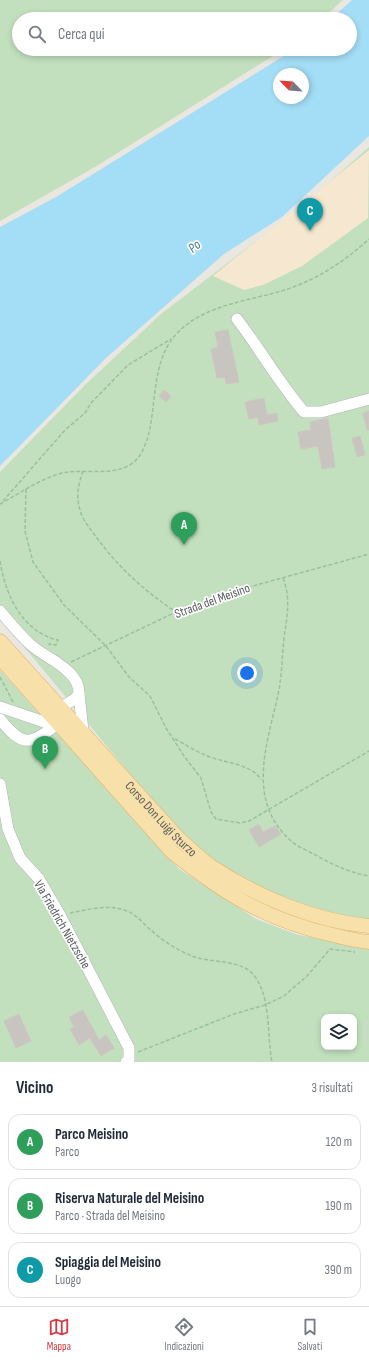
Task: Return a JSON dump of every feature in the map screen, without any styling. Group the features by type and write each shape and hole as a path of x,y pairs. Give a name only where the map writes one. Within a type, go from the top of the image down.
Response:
{"main road":[{"name":"Corso Don Luigi Sturzo","path":"0,641 83,731 179,839 212,866 280,903 319,917 369,926"},
{"name":"Corso Don Luigi Sturzo","path":"0,658 172,852 205,878 244,903 274,918 365,947"}],"street":[{"path":"237,319 253,339 287,392 304,412 321,412 369,399"},
{"path":"0,611 33,647 63,668 75,679 79,694 83,731"},
{"path":"61,707 75,699 79,694"},
{"path":"5,705 47,723 57,724"},
{"path":"0,719 15,736 23,740 38,739 57,724"},
{"name":"Via Friedrich Nietzsche","path":"0,784 8,829 20,858 38,879 60,915 129,1048 128,1059"}],"path":[{"path":"1,504 26,489 62,473 112,471 129,467 137,459 145,445 151,425 157,372 162,355 173,338 186,325 208,312 295,286 324,273 349,257 369,239"},
{"path":"1,504 65,430 85,413 91,403 128,365 173,338"},
{"path":"83,471 77,491 80,511 85,521 103,548 125,573 176,612"},
{"path":"26,489 25,531 33,562 64,604 106,646 130,677 150,696 158,714 175,739 184,756 201,778 211,812 216,819 240,823 249,821 369,751"},
{"name":"Strada del Meisino","path":"63,668 75,659 106,646 176,612 224,594 258,583 283,578 369,554"},
{"path":"0,561 4,584 9,596 23,616 32,628 47,637 58,640"},
{"path":"262,781 270,726 282,676 289,602 288,589 283,578"},
{"path":"0,677 13,702 5,705"},
{"path":"175,739 205,755 248,769 258,774 262,781 268,810 276,825 290,841 328,862 353,873 369,876"},
{"path":"60,915 114,908 125,910 135,915 151,931 182,951 206,961 228,962 250,970 257,979 265,1005 272,1062"},
{"path":"128,1059 234,1014 265,1005 284,996 307,976 330,949 365,947"}],"green space":[{"path":"0,0 343,0 330,12 12,12 12,56 273,56 95,167 0,221"},
{"path":"369,147 369,921 307,908 236,876 180,834 0,618 0,472 85,385 161,314 307,202"},
{"path":"0,670 179,869 256,919 298,935 369,945 369,1062 0,1062"}],"sand":[{"path":"369,150 368,218 302,266 263,285 244,290 213,276"}],"water":[{"name":"Po","path":"352,0 369,0 369,136 282,217 224,254 106,358 0,466 0,227 56,197 284,56 357,56 357,12 339,12"}],"building":[{"path":"228,330 239,382 226,384 225,377 217,378 211,349 218,347 215,332"},
{"path":"164,390 171,396 166,402 159,396"},
{"path":"264,398 267,415 277,413 278,421 259,425 258,417 249,419 245,402"},
{"path":"369,411 369,430 367,430 363,413"},
{"path":"328,418 335,467 322,469 318,446 301,449 298,432 311,430 310,422"},
{"path":"360,436 365,455 357,457 352,438"},
{"path":"259,824 263,832 275,826 281,834 259,847 249,830"},
{"path":"83,1010 99,1040 106,1035 114,1048 101,1056 90,1038 79,1045 70,1029 74,1027 69,1017"},
{"path":"19,1014 31,1041 16,1048 4,1021"}],"place":[{"name":"Spiaggia del Meisino","path":"310,231"},
{"name":"Parco Meisino","path":"184,545"},
{"name":"Riserva Naturale del Meisino","path":"45,769"}]}
